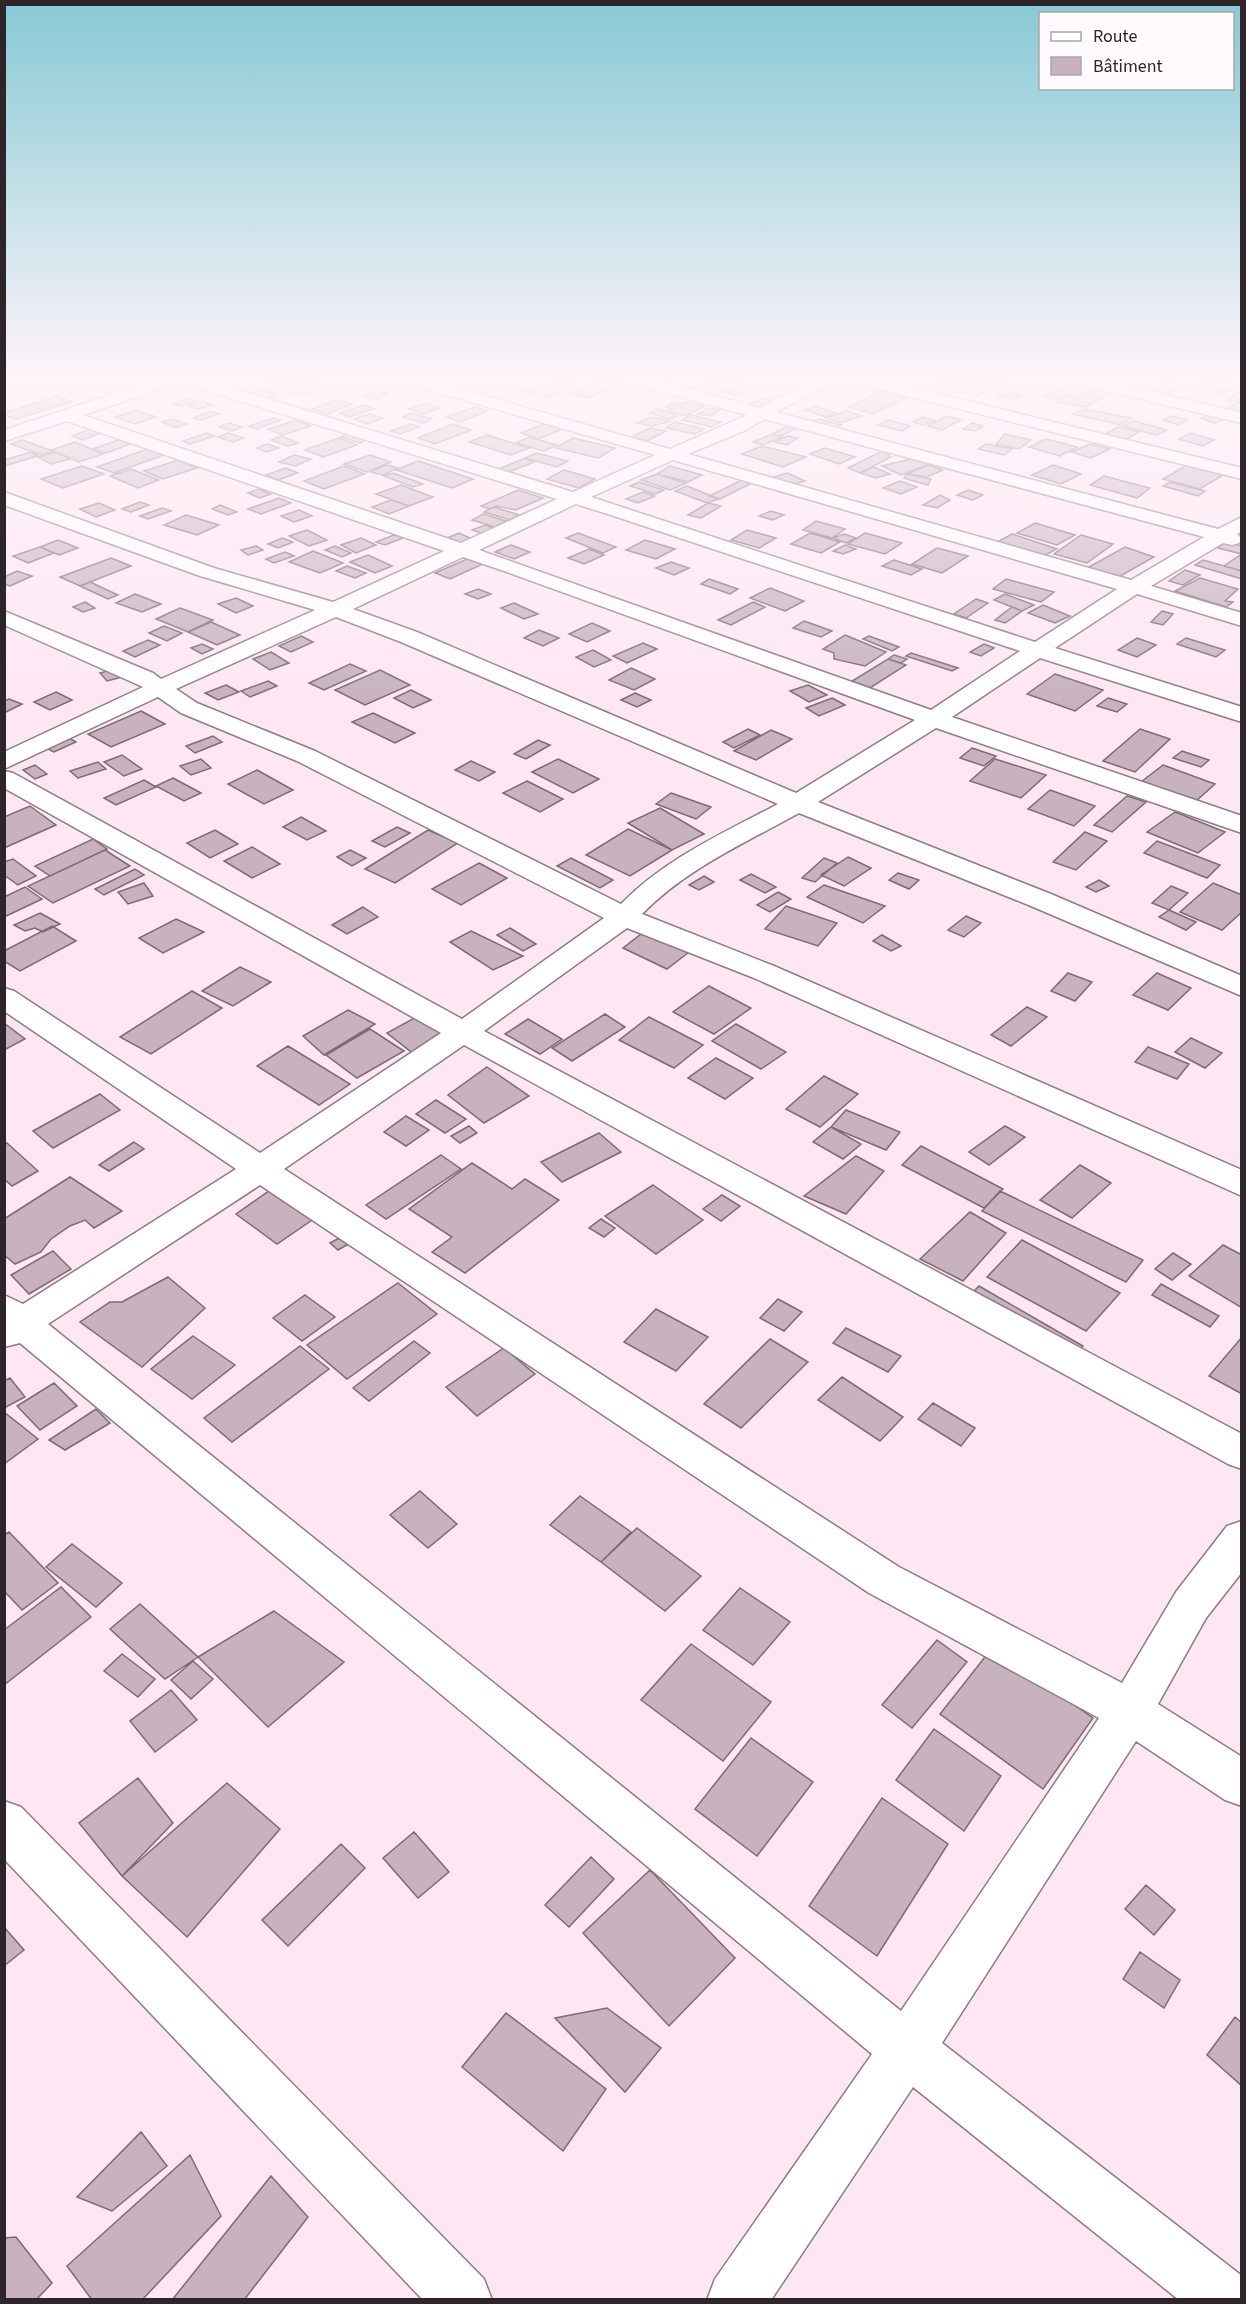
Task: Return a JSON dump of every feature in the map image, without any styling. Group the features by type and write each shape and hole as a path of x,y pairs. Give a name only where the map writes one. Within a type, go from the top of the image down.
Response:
{"street":[{"path":"278,488 463,550 934,719 1242,825"},
{"path":"540,488 1242,715"},
{"path":"4,762 159,688 597,488"},
{"path":"784,488 1242,620"},
{"path":"1054,488 1235,534"},
{"path":"4,498 207,572 334,609 409,637 798,803 1041,900 1242,987"},
{"path":"1226,2300 907,2049 10,1322 260,1169 464,1032 624,918 651,890 686,864 798,803 934,719 1177,560 1235,534"},
{"path":"4,617 145,678 189,708 306,756 624,918 775,977 1242,1184"},
{"path":"4,777 464,1032 1242,1453"},
{"path":"4,997 260,1169 884,1580 1130,1711 1242,1784"},
{"path":"736,2300 907,2049 1130,1711 1191,1605 1242,1539"},
{"path":"4,1824 463,2300"}],"building":[{"path":"394,488 408,488 433,497 409,506 376,494"},
{"path":"635,488 656,488 664,490 655,494"},
{"path":"691,488 719,499 707,503 675,491"},
{"path":"726,488 743,488 720,499 709,496"},
{"path":"884,488 916,488 901,494"},
{"path":"1099,488 1150,488 1137,498"},
{"path":"1168,488 1191,488 1205,491 1198,496"},
{"path":"259,489 271,494 260,498 248,493"},
{"path":"518,490 543,498 516,510 496,506 489,509 481,506"},
{"path":"968,490 983,495 973,500 957,495"},
{"path":"643,492 655,496 638,503 626,499"},
{"path":"940,495 950,500 937,508 923,505"},
{"path":"279,498 291,503 261,514 248,509"},
{"path":"391,500 409,506 389,514 372,507"},
{"path":"140,502 149,505 131,512 122,509"},
{"path":"99,503 115,510 96,517 80,509"},
{"path":"708,503 721,506 701,518 688,515"},
{"path":"220,505 237,512 228,515 212,509"},
{"path":"494,507 519,515 510,520 484,512"},
{"path":"162,508 171,511 148,519 140,516"},
{"path":"299,510 312,516 294,522 281,516"},
{"path":"771,511 784,515 773,520 759,516"},
{"path":"483,514 506,521 495,527 472,520"},
{"path":"186,515 219,525 197,535 164,525"},
{"path":"816,521 845,529 832,538 803,530"},
{"path":"1035,523 1075,535 1057,545 1017,533"},
{"path":"485,525 495,529 483,534 472,530"},
{"path":"307,530 327,540 309,546 289,536"},
{"path":"747,530 776,538 759,548 731,540"},
{"path":"459,533 472,539 460,544 447,538"},
{"path":"578,533 616,547 603,553 566,538"},
{"path":"810,533 840,542 821,553 791,544"},
{"path":"865,533 902,543 885,554 848,544"},
{"path":"844,534 856,538 846,543 833,538"},
{"path":"1012,534 1057,549 1041,557 997,542"},
{"path":"394,535 403,538 385,545 376,542"},
{"path":"1081,535 1113,544 1087,563 1054,554"},
{"path":"282,538 293,542 278,548 268,544"},
{"path":"361,538 376,545 356,553 341,545"},
{"path":"58,540 78,548 59,555 40,547"},
{"path":"645,540 675,549 656,559 626,550"},
{"path":"1225,542 1242,546 1242,554 1218,548"},
{"path":"511,545 530,552 514,559 495,552"},
{"path":"845,545 856,549 843,554 833,551"},
{"path":"256,546 263,550 248,555 241,550"},
{"path":"335,546 351,553 342,557 325,550"},
{"path":"40,547 54,553 28,563 13,556"},
{"path":"1125,547 1154,557 1117,578 1087,568"},
{"path":"937,548 968,556 942,573 912,564"},
{"path":"589,549 604,555 584,564 568,558"},
{"path":"313,551 343,563 320,573 289,562"},
{"path":"285,552 294,556 274,563 266,559"},
{"path":"368,555 392,566 375,573 350,562"},
{"path":"1240,555 1242,571 1224,566"},
{"path":"111,558 131,566 80,586 60,577"},
{"path":"467,559 483,564 450,579 435,573"},
{"path":"894,560 922,569 911,575 882,566"},
{"path":"1203,560 1242,571 1242,579 1195,565"},
{"path":"671,562 689,568 674,575 656,568"},
{"path":"347,566 366,573 355,578 336,571"},
{"path":"1185,570 1200,575 1183,585 1169,581"},
{"path":"17,571 32,576 10,586 4,584 4,577"},
{"path":"1200,578 1238,589 1225,601 1233,602 1226,607 1175,591"},
{"path":"709,579 738,589 730,594 701,584"},
{"path":"1006,579 1054,592 1041,602 993,589"},
{"path":"90,582 118,595 108,599 80,586"},
{"path":"770,588 804,601 785,611 750,598"},
{"path":"478,589 491,594 478,599 465,594"},
{"path":"135,594 161,604 142,612 116,603"},
{"path":"1005,594 1034,605 1022,611 994,600"},
{"path":"236,598 253,606 236,613 218,604"},
{"path":"976,599 988,603 966,618 954,614"},
{"path":"85,602 95,608 83,612 73,607"},
{"path":"753,602 765,607 731,625 718,620"},
{"path":"514,603 538,614 524,619 501,608"},
{"path":"1043,605 1070,616 1055,623 1028,613"},
{"path":"1012,607 1022,611 1005,623 995,620"},
{"path":"180,608 213,620 188,632 156,619"},
{"path":"1162,611 1173,614 1163,625 1151,622"},
{"path":"804,621 832,631 821,637 793,628"},
{"path":"211,622 240,635 217,645 188,632"},
{"path":"592,623 610,631 587,642 569,634"},
{"path":"164,626 182,633 167,641 149,633"},
{"path":"539,630 559,638 543,646 524,638"},
{"path":"845,635 886,652 865,666 834,659 834,653 823,649"},
{"path":"301,636 313,642 291,652 279,646"},
{"path":"869,636 899,647 892,651 863,639"},
{"path":"1137,638 1156,645 1137,657 1118,650"},
{"path":"1186,638 1225,650 1216,657 1177,644"},
{"path":"148,640 160,645 135,657 123,651"},
{"path":"643,643 657,649 627,663 613,656"},
{"path":"202,644 213,649 202,654 191,648"},
{"path":"984,644 994,648 981,656 970,652"},
{"path":"593,650 611,660 594,667 576,657"},
{"path":"271,652 289,663 270,670 253,659"},
{"path":"911,653 958,668 952,671 906,656"},
{"path":"894,655 907,659 901,663 888,659"},
{"path":"888,659 906,665 870,688 852,681"},
{"path":"350,664 366,671 324,690 309,683"},
{"path":"119,668 126,676 107,681 100,673"},
{"path":"631,668 655,679 634,690 609,680"},
{"path":"380,670 410,685 365,705 335,690"},
{"path":"1055,674 1103,690 1075,711 1027,694"},
{"path":"268,681 277,686 250,697 241,691"},
{"path":"226,685 239,692 218,700 205,693"},
{"path":"808,685 827,695 809,702 790,691"},
{"path":"411,690 431,700 413,708 394,698"},
{"path":"56,692 72,700 50,710 34,702"},
{"path":"635,693 651,700 637,707 621,700"},
{"path":"832,698 845,705 819,716 806,708"},
{"path":"1108,698 1127,704 1117,712 1097,706"},
{"path":"9,699 22,704 4,713 4,701"},
{"path":"141,711 165,724 111,747 88,734"},
{"path":"373,713 415,733 395,743 352,722"},
{"path":"748,729 760,735 734,748 723,742"},
{"path":"1140,729 1170,739 1135,772 1103,761"},
{"path":"771,730 792,739 756,760 734,751"},
{"path":"213,736 222,742 195,753 186,746"},
{"path":"69,738 76,742 54,752 46,748"},
{"path":"538,740 550,745 526,759 514,754"},
{"path":"972,748 996,756 984,766 960,758"},
{"path":"1182,751 1209,760 1201,767 1173,758"},
{"path":"122,755 142,769 124,776 104,762"},
{"path":"201,759 211,768 191,775 180,766"},
{"path":"558,759 599,779 573,793 532,772"},
{"path":"995,759 1046,775 1021,798 970,781"},
{"path":"471,761 495,772 479,781 455,770"},
{"path":"98,762 106,769 78,778 70,771"},
{"path":"35,765 47,774 35,779 23,770"},
{"path":"1163,765 1215,784 1195,802 1141,782"},
{"path":"257,770 293,790 264,804 228,784"},
{"path":"173,778 201,793 184,801 156,786"},
{"path":"144,780 156,787 116,805 104,798"},
{"path":"527,781 563,799 540,812 503,793"},
{"path":"1050,790 1095,806 1074,826 1028,809"},
{"path":"671,793 711,807 696,819 656,804"},
{"path":"1127,796 1146,802 1112,832 1094,825"},
{"path":"30,806 56,825 4,848 4,817"},
{"path":"660,808 704,834 672,850 628,823"},
{"path":"1175,812 1225,832 1198,853 1147,832"},
{"path":"301,817 326,831 307,840 283,827"},
{"path":"397,827 410,833 385,847 372,841"},
{"path":"628,829 672,850 630,876 586,855"},
{"path":"215,830 238,844 210,858 187,843"},
{"path":"428,830 458,843 395,883 365,869"},
{"path":"1085,832 1107,841 1076,870 1053,862"},
{"path":"93,839 107,849 50,876 35,866"},
{"path":"1157,841 1220,865 1207,878 1144,853"},
{"path":"252,847 280,864 252,878 224,861"},
{"path":"105,850 130,866 53,903 28,886"},
{"path":"350,850 366,858 352,866 337,857"},
{"path":"848,857 871,868 844,886 821,875"},
{"path":"571,858 613,880 600,888 557,866"},
{"path":"824,858 837,863 815,882 802,878"},
{"path":"13,859 36,876 18,885 4,875 4,862"},
{"path":"479,863 507,878 461,905 432,889"},
{"path":"135,869 144,875 104,895 95,889"},
{"path":"898,873 919,880 909,889 889,880"},
{"path":"751,874 776,887 765,893 740,880"},
{"path":"704,876 714,882 699,890 689,885"},
{"path":"1099,880 1109,886 1096,892 1086,887"},
{"path":"144,883 153,896 128,904 118,892"},
{"path":"1213,883 1242,895 1242,912 1222,930 1180,912"},
{"path":"824,885 885,906 863,923 807,897"},
{"path":"1171,886 1188,893 1169,910 1152,903"},
{"path":"25,887 42,899 4,917 4,897"},
{"path":"778,892 791,899 770,912 757,905"},
{"path":"786,906 837,923 818,946 765,929"},
{"path":"363,907 378,917 347,934 332,925"},
{"path":"1169,910 1196,922 1186,930 1159,917"},
{"path":"40,913 60,924 43,932 35,928 25,931 14,925"},
{"path":"966,916 981,923 964,937 948,930"},
{"path":"176,919 204,932 163,953 139,938"},
{"path":"52,926 76,941 20,971 4,961 4,951"},
{"path":"510,928 536,944 523,951 497,935"},
{"path":"471,931 523,956 493,970 450,942"},
{"path":"645,931 689,952 667,969 623,948"},
{"path":"882,935 901,946 891,951 873,941"},
{"path":"240,967 271,982 233,1006 202,991"},
{"path":"1068,973 1092,982 1075,1001 1051,991"},
{"path":"1157,973 1191,988 1168,1010 1133,995"},
{"path":"709,986 751,1008 714,1034 673,1012"},
{"path":"192,991 222,1008 151,1054 120,1037"},
{"path":"1027,1007 1047,1017 1011,1046 991,1035"},
{"path":"348,1010 375,1024 324,1055 303,1036"},
{"path":"605,1014 625,1027 572,1061 552,1048"},
{"path":"420,1015 448,1036 414,1054 387,1033"},
{"path":"649,1017 703,1045 674,1068 619,1040"},
{"path":"528,1019 562,1039 540,1054 505,1034"},
{"path":"4,1023 25,1039 4,1050"},
{"path":"736,1024 786,1052 761,1069 712,1041"},
{"path":"370,1029 404,1051 357,1078 326,1055"},
{"path":"1191,1038 1222,1053 1205,1068 1175,1052"},
{"path":"288,1046 350,1084 319,1105 257,1066"},
{"path":"1148,1047 1189,1064 1177,1079 1135,1062"},
{"path":"716,1058 753,1078 725,1099 688,1078"},
{"path":"487,1067 529,1096 484,1123 448,1095"},
{"path":"824,1076 858,1094 820,1127 786,1109"},
{"path":"100,1094 120,1110 53,1148 33,1131"},
{"path":"436,1100 466,1119 445,1133 416,1114"},
{"path":"846,1110 900,1132 886,1150 831,1127"},
{"path":"406,1116 429,1130 406,1146 384,1132"},
{"path":"469,1126 477,1133 460,1143 451,1136"},
{"path":"1005,1126 1025,1137 989,1165 969,1152"},
{"path":"831,1127 861,1144 843,1159 813,1142"},
{"path":"599,1133 621,1152 562,1182 541,1162"},
{"path":"134,1142 144,1149 109,1171 99,1165"},
{"path":"7,1143 38,1171 12,1186 4,1179 4,1145"},
{"path":"921,1146 1003,1189 984,1208 902,1165"},
{"path":"441,1155 461,1169 386,1219 366,1205"},
{"path":"856,1156 884,1171 846,1214 804,1196"},
{"path":"472,1163 512,1189 525,1179 559,1200 465,1273 432,1252 452,1237 409,1209"},
{"path":"1080,1165 1111,1183 1072,1218 1040,1200"},
{"path":"70,1177 122,1211 94,1228 85,1220 70,1226 51,1239 41,1252 15,1264 4,1255 4,1219"},
{"path":"653,1185 703,1220 656,1254 605,1216"},
{"path":"276,1186 318,1216 277,1244 236,1214"},
{"path":"1000,1191 1143,1260 1126,1282 982,1211"},
{"path":"722,1195 740,1206 721,1221 703,1209"},
{"path":"970,1212 1006,1233 963,1281 920,1259"},
{"path":"601,1219 615,1228 604,1237 589,1228"},
{"path":"345,1235 352,1242 338,1250 330,1243"},
{"path":"1022,1240 1120,1293 1086,1331 987,1277"},
{"path":"1223,1245 1242,1255 1242,1308 1189,1276"},
{"path":"53,1251 71,1269 29,1294 11,1275"},
{"path":"1173,1253 1191,1264 1172,1280 1155,1269"},
{"path":"168,1277 205,1308 142,1367 80,1322 110,1302 122,1302"},
{"path":"398,1283 437,1314 347,1379 307,1345"},
{"path":"1161,1284 1219,1316 1210,1327 1152,1295"},
{"path":"979,1286 1083,1346 1074,1357 969,1296"},
{"path":"305,1295 335,1317 302,1341 273,1318"},
{"path":"778,1299 802,1312 784,1331 760,1318"},
{"path":"656,1309 708,1337 676,1371 624,1342"},
{"path":"846,1328 901,1356 888,1372 833,1343"},
{"path":"193,1336 235,1365 192,1399 151,1369"},
{"path":"1242,1337 1242,1394 1209,1376"},
{"path":"770,1339 808,1362 741,1428 704,1404"},
{"path":"414,1341 430,1353 369,1401 353,1388"},
{"path":"300,1346 329,1369 232,1442 204,1418"},
{"path":"504,1348 535,1374 477,1416 446,1387"},
{"path":"842,1377 903,1417 880,1441 818,1400"},
{"path":"10,1378 25,1397 4,1408 4,1381"},
{"path":"54,1383 77,1406 40,1430 17,1406"},
{"path":"933,1403 975,1428 961,1446 918,1419"},
{"path":"96,1409 110,1423 65,1450 49,1440"},
{"path":"4,1412 38,1439 4,1464"},
{"path":"420,1491 457,1524 428,1548 390,1515"},
{"path":"580,1496 631,1532 601,1562 550,1525"},
{"path":"637,1528 701,1576 665,1611 601,1562"},
{"path":"9,1532 58,1583 22,1610 4,1591 4,1535"},
{"path":"72,1544 122,1583 96,1607 46,1567"},
{"path":"61,1587 91,1617 4,1685 4,1630"},
{"path":"740,1588 790,1622 753,1665 703,1630"},
{"path":"140,1604 198,1657 165,1679 110,1629"},
{"path":"274,1611 344,1662 268,1727 198,1657"},
{"path":"937,1640 967,1662 912,1728 882,1705"},
{"path":"691,1644 771,1702 723,1761 641,1700"},
{"path":"992,1648 1093,1718 1043,1789 940,1714"},
{"path":"122,1654 155,1679 138,1697 104,1671"},
{"path":"193,1661 213,1679 191,1699 171,1680"},
{"path":"171,1690 197,1720 155,1752 130,1721"},
{"path":"934,1729 1001,1776 964,1831 896,1780"},
{"path":"751,1738 813,1782 757,1856 695,1809"},
{"path":"138,1778 173,1823 122,1876 79,1823"},
{"path":"227,1783 280,1829 187,1937 122,1876"},
{"path":"882,1798 948,1844 877,1956 809,1906"},
{"path":"414,1832 449,1872 418,1898 383,1858"},
{"path":"341,1844 365,1868 288,1946 262,1920"},
{"path":"591,1857 614,1879 569,1927 545,1905"},
{"path":"650,1870 735,1958 669,2026 583,1933"},
{"path":"1146,1885 1175,1910 1154,1935 1125,1909"},
{"path":"4,1927 24,1950 4,1966"},
{"path":"1140,1952 1180,1980 1164,2008 1123,1979"},
{"path":"607,2008 661,2048 625,2092 555,2018"},
{"path":"506,2013 606,2089 563,2151 462,2067"},
{"path":"1235,2017 1242,2023 1242,2086 1207,2055"},
{"path":"141,2132 167,2166 112,2211 77,2197"},
{"path":"190,2155 221,2216 142,2300 92,2300 67,2266"},
{"path":"271,2176 308,2217 244,2300 172,2300"},
{"path":"16,2237 52,2283 36,2300 4,2300 4,2238"}]}
